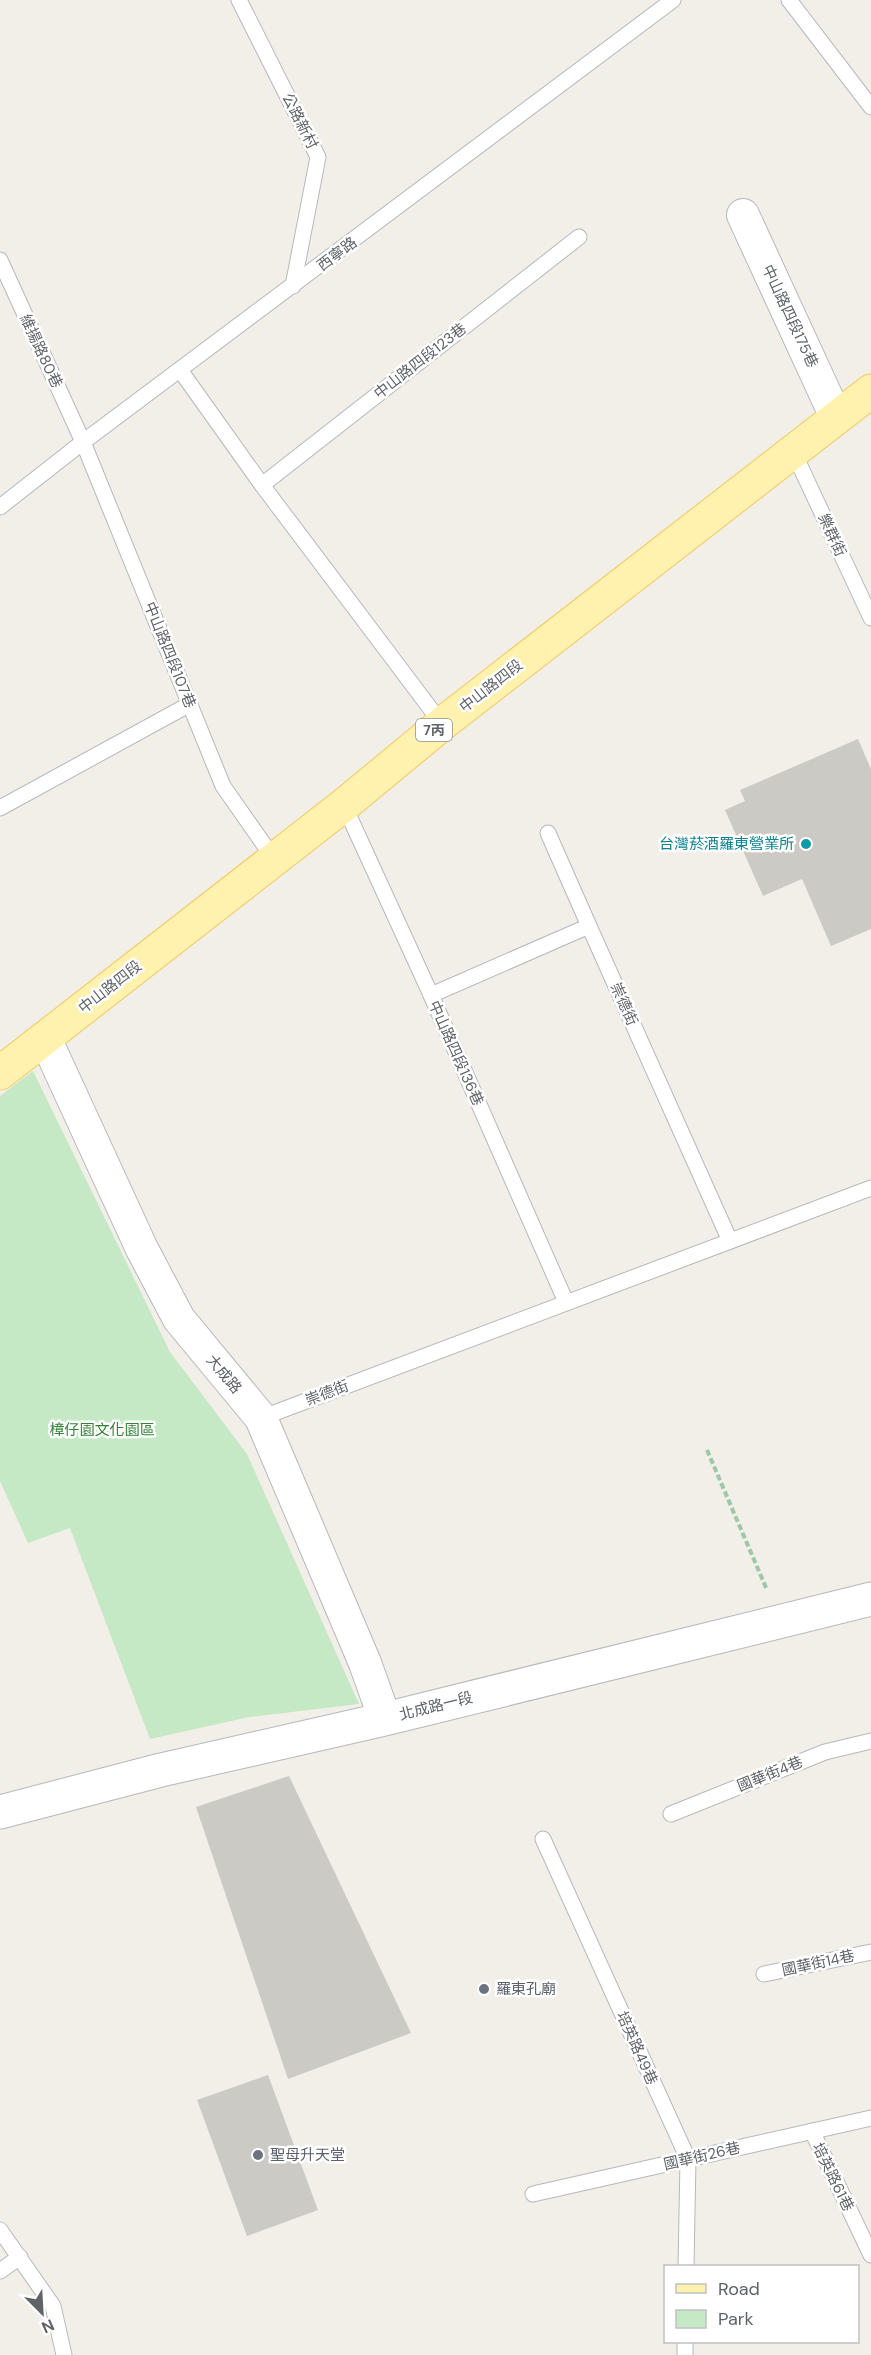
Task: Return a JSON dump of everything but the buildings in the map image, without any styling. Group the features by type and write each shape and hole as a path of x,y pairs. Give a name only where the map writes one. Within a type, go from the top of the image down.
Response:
{"main road":[{"name":"中山路四段","path":"0,1073 344,805 442,724 871,391"}],"street":[{"name":"中山路四段175巷","path":"743,215 836,417"},
{"name":"大成路","path":"45,1038 142,1249 179,1319 261,1418 365,1663 385,1719"},
{"name":"北成路一段","path":"0,1812 161,1770 385,1719 871,1599"}],"lane":[{"name":"公路新村","path":"239,0 318,157 293,286"},
{"name":"西寧路","path":"0,507 83,442 673,0"},
{"path":"789,0 871,107"},
{"name":"中山路四段123巷","path":"262,485 579,237"},
{"name":"維揚路80巷","path":"0,260 83,442"},
{"path":"180,370 262,485 442,724"},
{"name":"中山路四段107巷","path":"83,442 223,786 274,859"},
{"name":"樂群街","path":"793,451 871,618"},
{"path":"0,808 190,704"},
{"name":"中山路四段136巷","path":"344,805 566,1302"},
{"name":"崇德街","path":"548,833 730,1241"},
{"path":"431,996 589,926"},
{"name":"崇德街","path":"261,1418 871,1188"},
{"name":"國華街4巷","path":"671,1814 825,1752 871,1741"},
{"name":"培英路49巷","path":"543,1839 688,2159 686,2265"},
{"name":"國華街14巷","path":"764,1974 871,1952"},
{"name":"國華街26巷","path":"533,2194 871,2118"},
{"name":"培英路61巷","path":"812,2131 871,2255"},
{"path":"0,2230 53,2306 64,2355"},
{"path":"0,2271 20,2257"}],"path":[{"path":"707,1450 780,1622"}],"green space":[{"name":"樟仔園文化園區","path":"33,1071 170,1352 247,1454 359,1704 249,1717 150,1739 70,1528 28,1543 0,1481 0,1096"}],"place":[{"name":"台灣菸酒羅東營業所","path":"806,844"},
{"name":"羅東孔廟","path":"484,1989"},
{"name":"聖母升天堂","path":"258,2155"}]}
